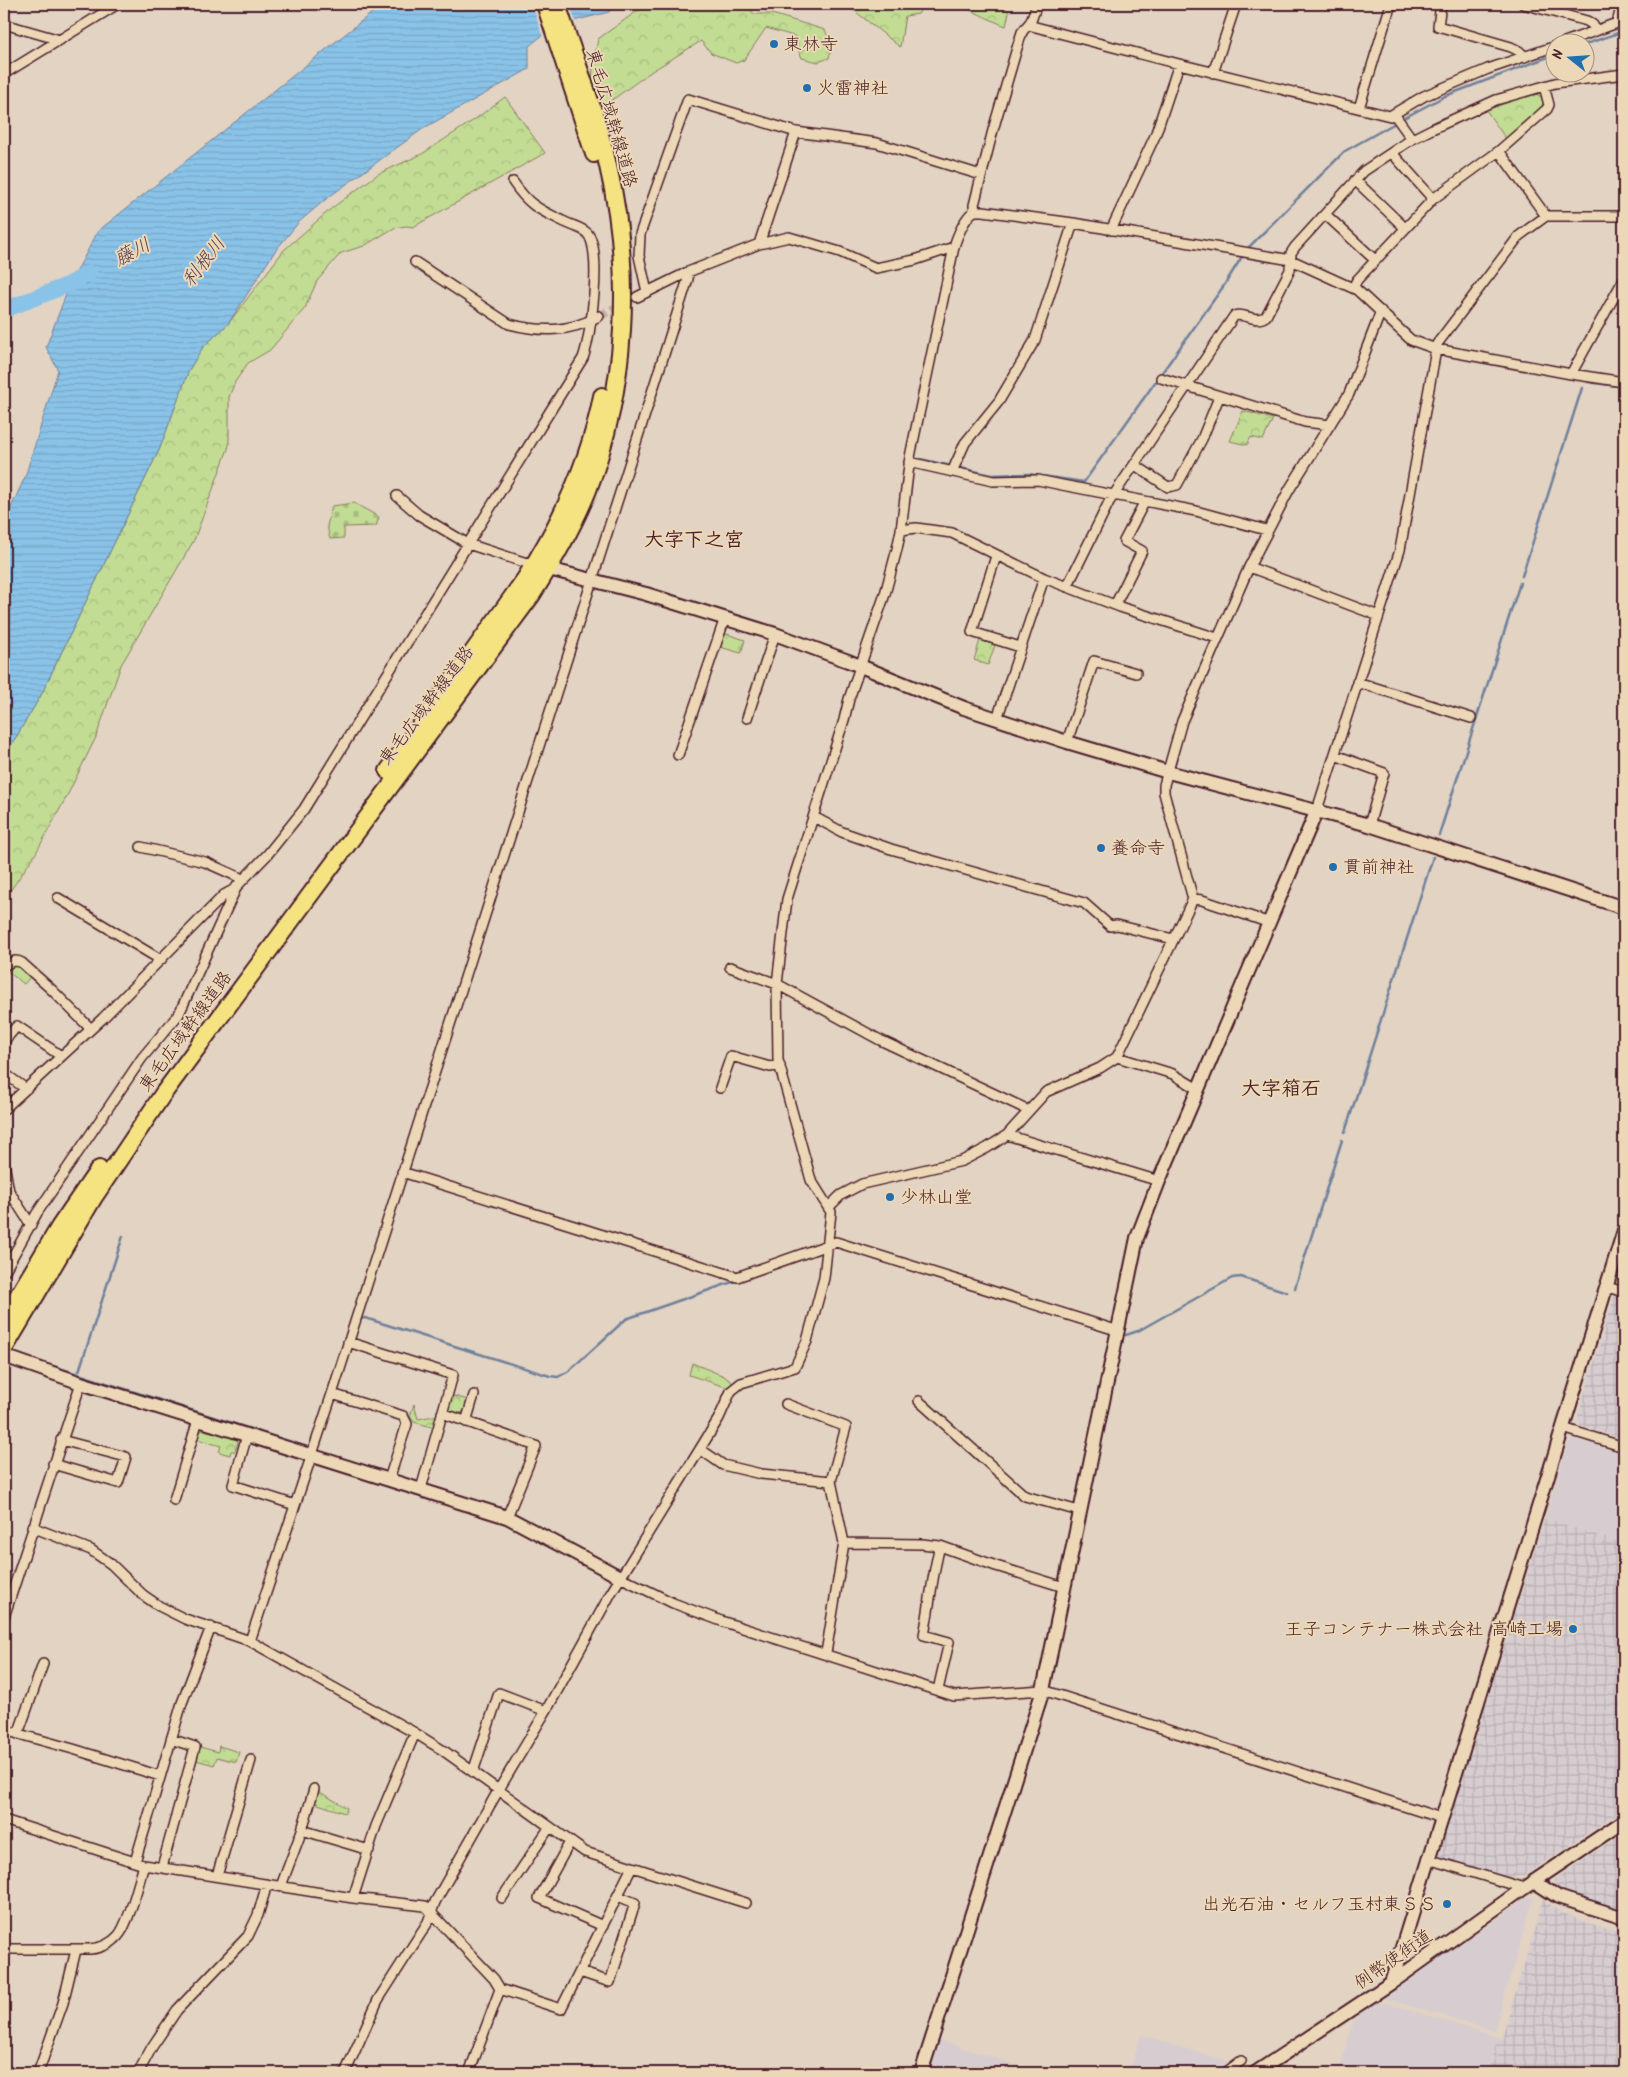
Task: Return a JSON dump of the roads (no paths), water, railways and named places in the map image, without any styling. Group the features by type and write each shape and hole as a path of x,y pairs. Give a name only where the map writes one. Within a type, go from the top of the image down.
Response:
{"highway":[{"name":"東毛広域幹線道路","path":"4,1319 60,1226 130,1123 393,764 541,567 580,509 604,442 617,375 621,331 622,248 608,167 544,4"},
{"name":"東毛広域幹線道路","path":"557,4 590,124"},
{"name":"東毛広域幹線道路","path":"4,1349 94,1197 163,1094 422,742 488,656 541,567"}],"street":[{"path":"4,74 118,4"},
{"path":"975,211 974,205 981,175 1017,48 1022,32 1028,25 1037,4"},
{"path":"1213,73 1236,4"},
{"path":"1359,108 1391,4"},
{"path":"1442,4 1438,26 1511,47 1525,57"},
{"path":"1523,4 1587,21 1593,25 1596,31 1617,23 1622,4"},
{"path":"4,24 60,40"},
{"path":"1028,25 1390,116 1424,96 1488,69 1546,50"},
{"path":"1111,230 1155,136 1179,64"},
{"path":"1067,587 1115,495 1234,316 1240,314 1257,319 1266,316 1290,270 1291,253 1295,247 1364,171 1412,140 1450,120 1496,100 1567,80 1624,74"},
{"path":"1353,288 1357,280 1433,199 1499,151 1547,109 1549,105 1544,86"},
{"path":"647,292 639,256 640,234 688,99 796,132 877,144 981,175"},
{"path":"1394,114 1412,140"},
{"path":"759,244 796,132"},
{"path":"1499,151 1546,216"},
{"path":"1392,153 1433,199"},
{"path":"1355,180 1404,228"},
{"path":"4,1272 30,1225 136,1066 179,1014 235,889 242,879 267,855 304,809 580,365 595,319 594,246 591,238 584,231 539,210 524,199 513,182"},
{"path":"975,211 1073,223 1291,260 1362,293 1411,340 1436,349 1624,382"},
{"path":"345,2073 378,2000 428,1922 434,1902 546,1711 620,1577 719,1418 731,1392 741,1383 795,1366 807,1341 824,1278 831,1212 830,1207 811,1180 780,1065 777,984 787,899 890,577 901,530 909,462 954,247 967,219 975,211"},
{"path":"1325,214 1375,260"},
{"path":"921,2073 1043,1690 1137,1238 1159,1181 1317,810 1403,536 1436,349 1439,342 1519,236 1546,216 1624,216"},
{"path":"952,472 966,443 999,401 1035,340 1073,223"},
{"path":"637,297 688,272 759,244 789,237 840,252 876,268 915,260 954,247"},
{"path":"415,262 508,324 552,330 571,328 595,319"},
{"path":"250,1641 332,1394 685,288 688,272"},
{"path":"1571,374 1624,279"},
{"path":"830,1207 840,1195 862,1184 962,1161 1007,1135 1046,1092 1100,1068 1116,1057 1193,899 1164,793 1182,721 1248,567 1266,530 1289,490 1349,394 1381,311"},
{"path":"1161,378 1305,422 1330,425"},
{"path":"1135,465 1168,487 1177,485 1202,439 1219,396"},
{"path":"909,462 1004,482 1038,480 1196,511 1266,530"},
{"path":"397,496 419,515 468,544 541,567 646,594 775,634 932,696 1067,742 1168,772 1369,825 1624,908"},
{"path":"1115,605 1142,551 1124,541 1145,501"},
{"path":"901,530 916,528 952,533 1044,578 1115,605 1217,638"},
{"path":"996,556 972,632 1020,647"},
{"path":"1248,567 1379,616"},
{"path":"997,719 1044,578"},
{"path":"678,755 725,618"},
{"path":"747,718 775,634"},
{"path":"1067,742 1094,660 1136,673"},
{"path":"1357,682 1471,718"},
{"path":"1335,756 1384,773 1369,825"},
{"path":"814,817 842,832 891,850 1084,903 1110,926 1117,925 1173,939"},
{"path":"141,848 205,862 242,879"},
{"path":"4,1109 91,1029 224,895 235,889"},
{"path":"58,898 160,960"},
{"path":"1193,899 1202,900 1270,923"},
{"path":"4,966 11,961 22,963 91,1029"},
{"path":"730,967 777,984 880,1040 1022,1107 1028,1112"},
{"path":"4,1042 17,1026 61,1056"},
{"path":"720,1088 731,1056 770,1067 780,1065"},
{"path":"1116,1057 1172,1074 1198,1089"},
{"path":"4,1073 26,1089"},
{"path":"1007,1135 1159,1181"},
{"path":"4,1163 8,1191 30,1225"},
{"path":"402,1172 737,1277 836,1242 1119,1331"},
{"path":"1391,1984 1428,1859 1624,1230"},
{"path":"1607,1286 1624,1292"},
{"path":"348,1342 453,1376 421,1489"},
{"path":"4,1356 81,1384 311,1454 507,1517 673,1604 954,1696 1043,1690 1441,1818"},
{"path":"4,1617 32,1527 81,1384"},
{"path":"332,1394 403,1416 407,1424 390,1479"},
{"path":"466,1422 474,1395"},
{"path":"919,1401 1025,1496 1079,1511"},
{"path":"786,1404 846,1427 831,1481 844,1543 826,1653"},
{"path":"442,1414 536,1446 507,1517"},
{"path":"174,1500 198,1420"},
{"path":"1563,1428 1624,1447"},
{"path":"247,1435 233,1486 295,1505"},
{"path":"53,1464 118,1483 126,1457 61,1440"},
{"path":"700,1449 722,1464 761,1474 831,1481"},
{"path":"32,1527 91,1550 111,1564 143,1595 185,1619 250,1641 415,1733 444,1751 585,1852 746,1902"},
{"path":"844,1543 940,1546 1064,1587"},
{"path":"938,1690 949,1642 924,1635 930,1608 934,1568 940,1546"},
{"path":"4,1949 76,1950 99,1948 118,1937 125,1923 160,1776 171,1738 182,1703 211,1627"},
{"path":"18,1734 44,1664"},
{"path":"473,1772 498,1693 546,1711"},
{"path":"4,1730 160,1776"},
{"path":"353,1898 376,1826 415,1733"},
{"path":"162,1868 195,1747 171,1738"},
{"path":"217,1876 251,1760"},
{"path":"282,1886 302,1830 314,1788"},
{"path":"4,1820 140,1863 162,1868 353,1898 425,1906 494,1979 500,1989 561,2009 632,1867"},
{"name":"例幣使街道","path":"1254,2073 1391,1984 1624,1821"},
{"path":"502,1898 549,1828"},
{"path":"302,1830 369,1850"},
{"path":"570,1842 539,1898 603,1926"},
{"path":"1428,1859 1530,1885 1558,1897 1624,1918"},
{"path":"138,2073 176,2010 248,1936 258,1915 267,1884"},
{"path":"580,1972 610,1982 635,1903 618,1896"},
{"path":"38,2073 63,2003 76,1950"},
{"path":"469,2073 500,1989"},
{"path":"1225,2073 1241,2061"}],"water":[{"name":"利根川","path":"383,4 614,4 609,12 554,26 529,46 529,69 424,128 326,199 299,222 275,251 228,324 203,347 189,370 160,448 40,697 4,757 4,523 25,477 58,370 46,347 70,284 98,231"}],"waterway":[{"path":"1596,41 1624,31"},
{"path":"1402,119 1445,96 1546,58"},
{"path":"1248,248 1345,151 1397,122"},
{"path":"920,459 992,475 1028,474 1084,482 1223,287 1243,255"},
{"name":"藤川","path":"4,310 70,284 89,273"},
{"path":"1588,382 1624,387"},
{"path":"1522,576 1582,388"},
{"path":"1439,835 1520,583"},
{"path":"1345,1132 1433,857"},
{"path":"1295,1288 1342,1140"},
{"path":"79,1371 123,1236"},
{"path":"798,1260 820,1252"},
{"path":"1126,1335 1138,1331 1232,1278 1241,1277 1287,1292"},
{"path":"359,1322 365,1318 558,1377 569,1371 626,1319 738,1280"},
{"path":"955,1284 1111,1333"},
{"path":"53,1366 307,1447"}],"tunnel":[{"path":"599,316 637,297"}],"place":[{"name":"東林寺","path":"774,44"},
{"name":"火雷神社","path":"807,88"},
{"name":"養命寺","path":"1101,848"},
{"name":"貫前神社","path":"1333,867"},
{"name":"少林山堂","path":"890,1197"},
{"name":"王子コンテナー株式会社 高崎工場","path":"1573,1629"},
{"name":"出光石油・セルフ玉村東ＳＳ","path":"1447,1904"}],"district":[{"name":"大字下之宮","path":"694,539"},
{"name":"大字箱石","path":"1281,1088"}]}
